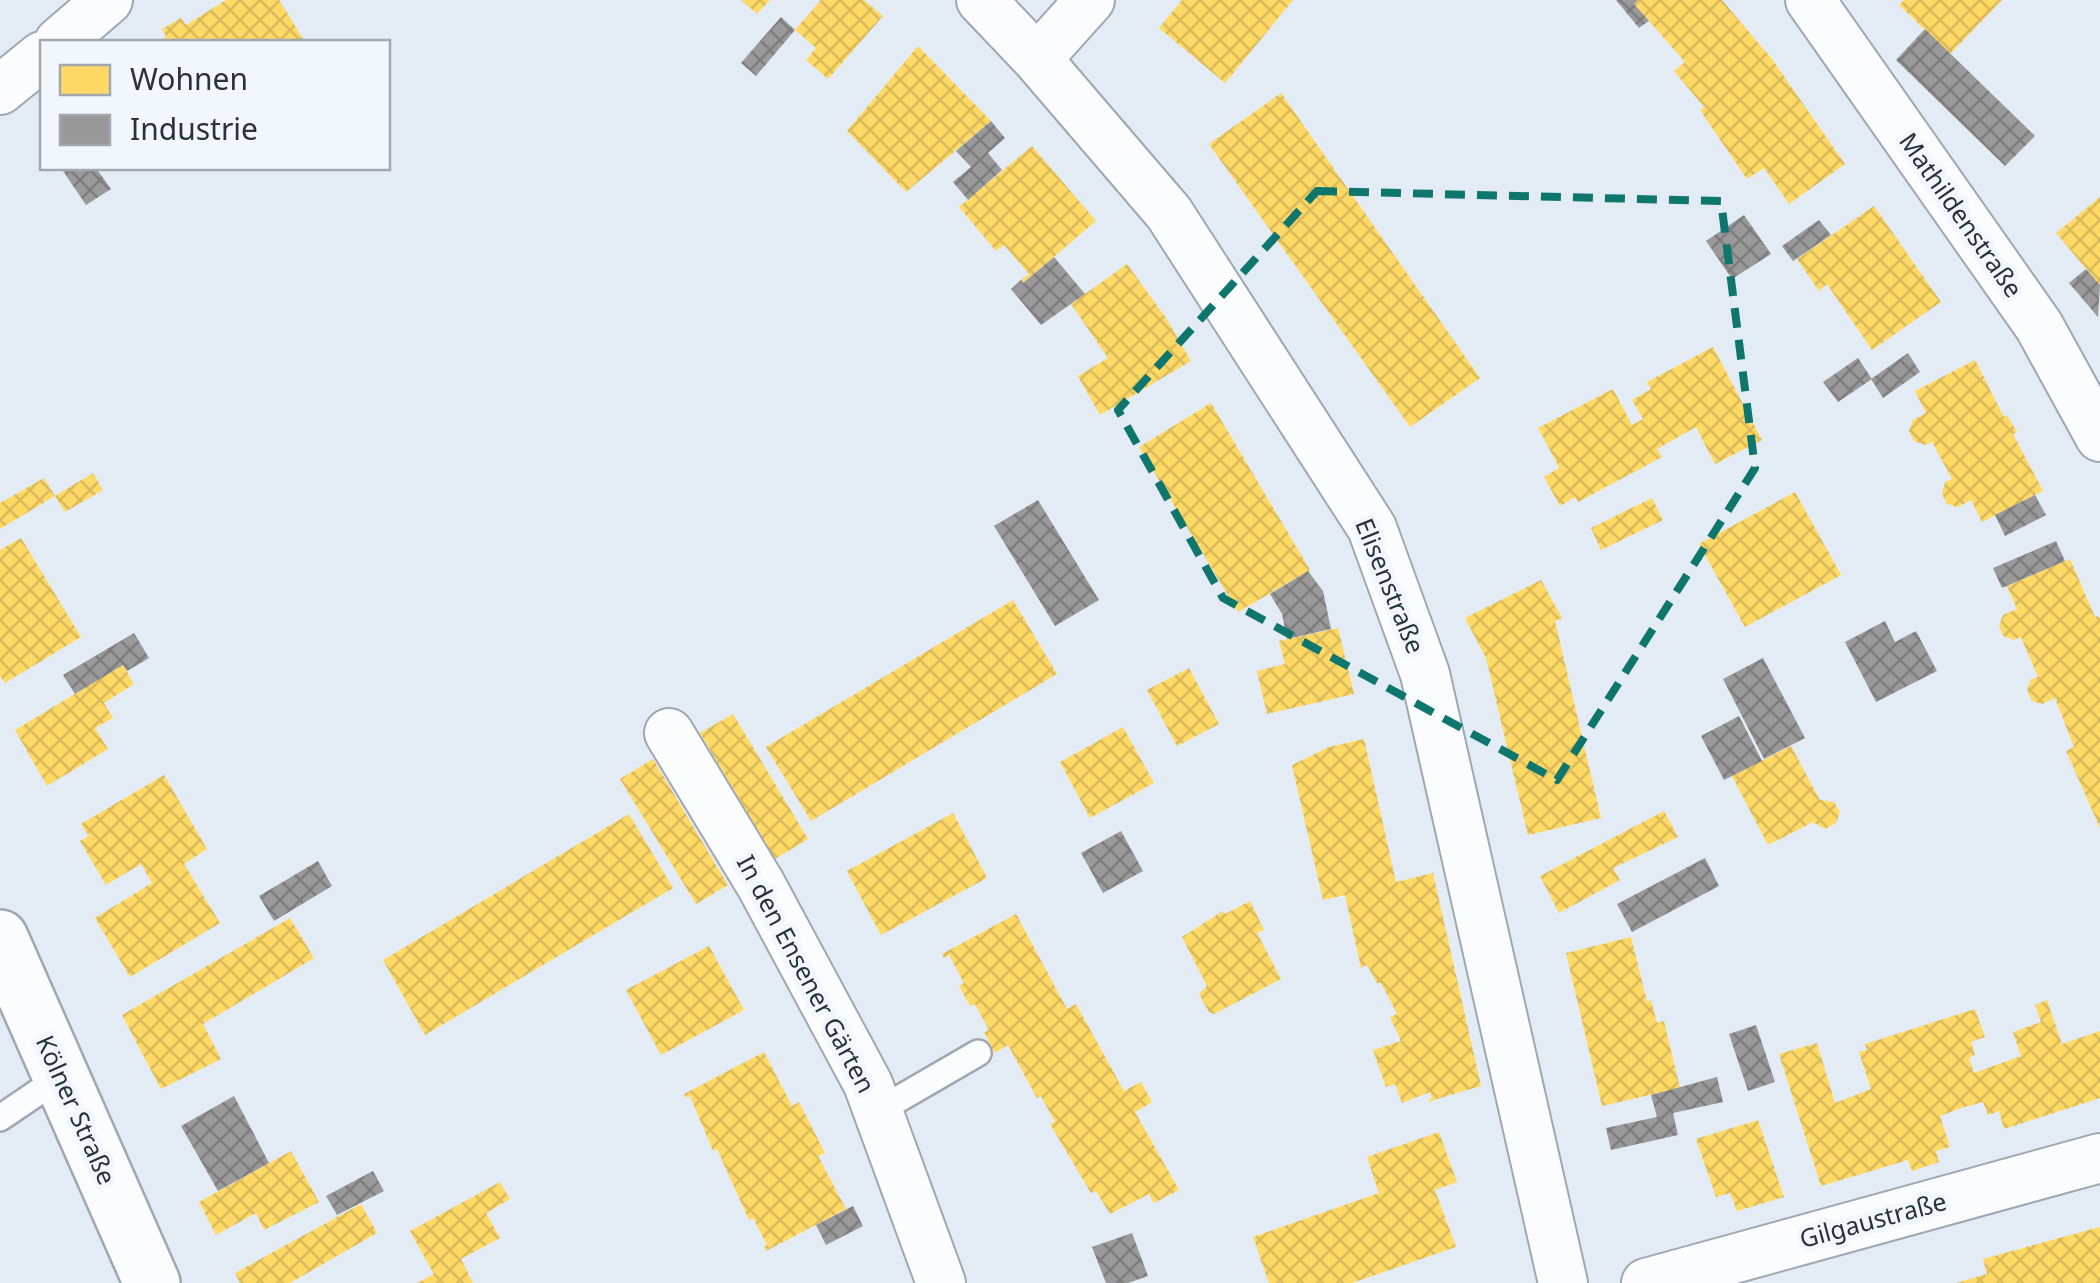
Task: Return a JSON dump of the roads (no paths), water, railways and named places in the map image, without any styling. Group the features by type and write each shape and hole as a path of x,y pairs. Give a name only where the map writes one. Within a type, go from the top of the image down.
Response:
{"main road":[{"name":"Kölner Straße","path":"0,938 152,1283"}],"street":[{"path":"60,40 108,0"},
{"name":"Elisenstraße","path":"981,0 1169,213 1372,528 1425,674 1563,1283"},
{"path":"1036,58 1090,0"},
{"name":"Mathildenstraße","path":"1810,0 2039,326 2097,423"},
{"path":"0,90 40,58"},
{"name":"In den Ensener Gärten","path":"669,733 760,885 868,1084 941,1283"},
{"name":"Gilgaustraße","path":"1646,1283 2100,1158"}],"lane":[{"path":"878,1110 978,1053"},
{"path":"0,1118 62,1076"}]}
